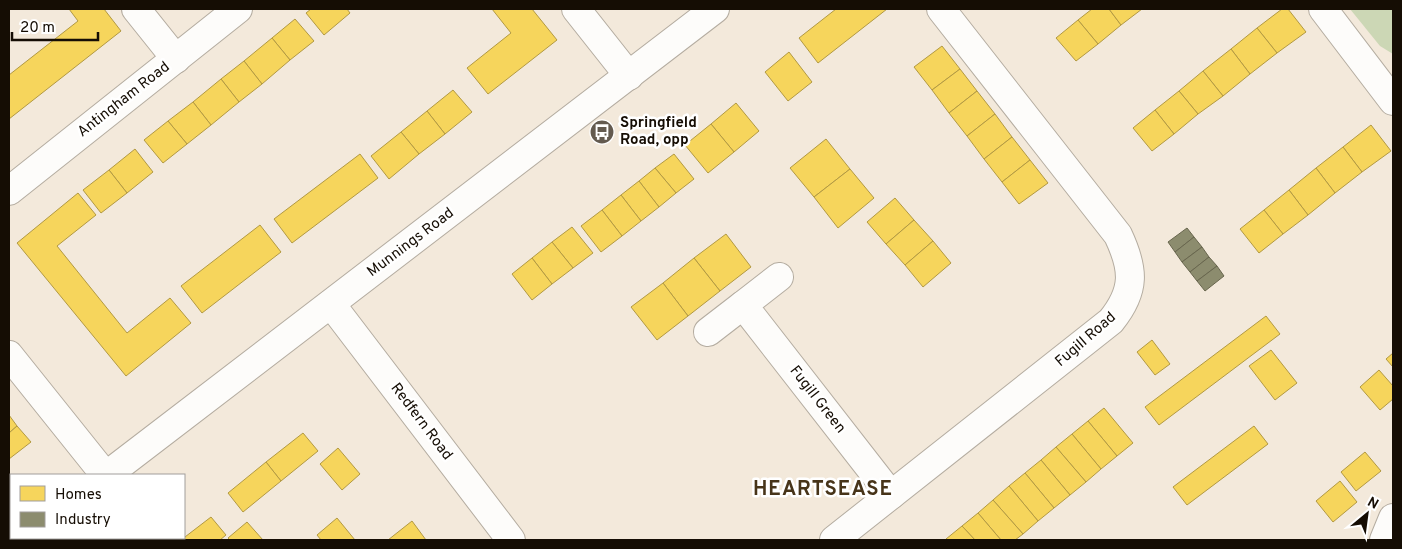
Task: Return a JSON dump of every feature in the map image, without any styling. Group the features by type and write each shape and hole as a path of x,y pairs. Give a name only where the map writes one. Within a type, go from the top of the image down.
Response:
{"street":[{"path":"136,9 176,59"},
{"name":"Antingham Road","path":"9,191 238,9"},
{"path":"576,9 629,76"},
{"name":"Munnings Road","path":"107,474 715,9"},
{"name":"Fugill Road","path":"834,540 1112,321 1123,307 1128,291 1130,272 1128,256 1118,235 941,9"},
{"path":"1322,9 1392,97"},
{"path":"708,332 779,277"},
{"name":"Redfern Road","path":"331,304 511,540"},
{"name":"Fugill Green","path":"743,305 891,495"},
{"path":"9,355 105,474"},
{"path":"1384,540 1393,518"}],"green space":[{"path":"1350,9 1393,9 1393,54 1380,46"}],"building: Homes":[{"path":"69,9 104,9 121,31 9,119 9,75 78,21"},
{"path":"311,9 347,9 350,13 324,35 306,13"},
{"path":"492,9 532,9 557,40 488,94 467,68 511,33"},
{"path":"836,9 887,9 818,63 799,38"},
{"path":"1092,9 1109,9 1121,25 1098,44 1078,20"},
{"path":"1109,9 1142,9 1121,25"},
{"path":"1282,9 1288,9 1306,32 1277,53 1257,28"},
{"path":"295,19 314,41 290,60 272,38"},
{"path":"1078,20 1098,44 1076,61 1056,38"},
{"path":"1257,28 1277,53 1250,74 1231,49"},
{"path":"272,38 290,60 262,84 244,61"},
{"path":"942,46 960,69 932,90 914,67"},
{"path":"1231,49 1250,74 1223,96 1203,71"},
{"path":"789,52 812,82 788,101 765,72"},
{"path":"244,61 262,84 239,102 221,79"},
{"path":"960,69 977,91 949,113 932,90"},
{"path":"1203,71 1223,96 1198,114 1179,91"},
{"path":"221,79 239,102 211,125 193,102"},
{"path":"453,90 472,112 445,134 427,111"},
{"path":"977,91 995,114 967,136 949,113"},
{"path":"1179,91 1198,114 1174,134 1155,110"},
{"path":"193,102 211,125 187,144 168,121"},
{"path":"736,103 759,131 734,152 711,124"},
{"path":"1155,110 1174,134 1152,151 1133,128"},
{"path":"427,111 445,134 419,154 401,132"},
{"path":"995,114 1012,137 984,159 967,136"},
{"path":"168,121 187,144 163,163 144,140"},
{"path":"711,124 734,152 708,173 685,145"},
{"path":"1371,125 1391,151 1362,172 1343,147"},
{"path":"401,132 419,154 389,179 371,156"},
{"path":"1012,137 1030,160 1002,182 984,159"},
{"path":"826,139 850,169 814,197 790,168"},
{"path":"1343,147 1362,172 1335,193 1316,168"},
{"path":"135,149 153,172 127,193 109,170"},
{"path":"360,154 378,178 292,243 274,219"},
{"path":"674,154 694,179 676,193 655,168"},
{"path":"1030,160 1048,183 1019,204 1002,182"},
{"path":"655,168 676,193 659,207 639,181"},
{"path":"1316,168 1335,193 1308,215 1289,190"},
{"path":"850,169 874,198 838,228 814,197"},
{"path":"109,170 127,193 101,213 83,190"},
{"path":"639,181 659,207 641,221 621,195"},
{"path":"1289,190 1308,215 1283,234 1264,210"},
{"path":"78,193 96,215 57,246 127,333 170,298 191,323 126,376 17,243"},
{"path":"621,195 641,221 622,236 602,210"},
{"path":"895,198 914,220 886,244 867,222"},
{"path":"602,210 622,236 601,252 581,226"},
{"path":"1264,210 1283,234 1259,253 1240,229"},
{"path":"914,220 933,241 905,265 886,244"},
{"path":"260,225 281,252 202,313 181,286"},
{"path":"572,227 593,253 573,268 552,242"},
{"path":"726,234 751,267 720,291 694,258"},
{"path":"933,241 951,263 923,287 905,265"},
{"path":"552,242 573,268 552,284 532,258"},
{"path":"532,258 552,284 532,300 512,274"},
{"path":"694,258 720,291 688,316 663,283"},
{"path":"663,283 688,316 657,340 631,307"},
{"path":"1266,316 1280,334 1159,425 1145,407"},
{"path":"1152,340 1170,364 1155,375 1137,352"},
{"path":"1271,350 1297,383 1275,400 1249,366"},
{"path":"1393,353 1393,367 1386,359"},
{"path":"1379,370 1393,386 1393,399 1380,410 1360,387"},
{"path":"1104,408 1133,443 1117,456 1088,421"},
{"path":"9,415 17,426 9,433"},
{"path":"1088,421 1117,456 1101,469 1072,434"},
{"path":"17,426 31,442 9,459 9,433"},
{"path":"1254,426 1268,444 1187,505 1173,487"},
{"path":"303,433 318,451 281,481 266,462"},
{"path":"1072,434 1101,469 1086,482 1056,447"},
{"path":"1056,447 1086,482 1070,495 1041,460"},
{"path":"338,448 360,474 342,490 320,464"},
{"path":"1365,452 1381,471 1356,491 1341,472"},
{"path":"1041,460 1070,495 1054,508 1025,473"},
{"path":"266,462 281,481 243,512 228,493"},
{"path":"1025,473 1054,508 1038,521 1009,486"},
{"path":"1340,481 1357,502 1333,522 1316,501"},
{"path":"1009,486 1038,521 1023,534 993,500"},
{"path":"993,500 1023,534 1015,540 1001,540 978,513"},
{"path":"978,513 1001,540 975,540 962,526"},
{"path":"211,517 226,535 220,540 181,540 185,539 185,537"},
{"path":"337,518 355,540 321,540 317,535"},
{"path":"412,521 426,540 388,540"},
{"path":"247,522 263,540 230,540 228,538"},
{"path":"962,526 975,540 946,539"}],"building: Industry":[{"path":"1187,228 1194,237 1175,252 1168,242"},
{"path":"1194,237 1202,247 1182,262 1175,252"},
{"path":"1202,247 1209,257 1190,272 1182,262"},
{"path":"1209,257 1217,266 1197,281 1190,272"},
{"path":"1217,266 1224,276 1205,291 1197,281"}],"place":[{"name":"Springfield Road, opp","path":"602,132"}],"district":[{"name":"HEARTSEASE","path":"823,490"}]}
